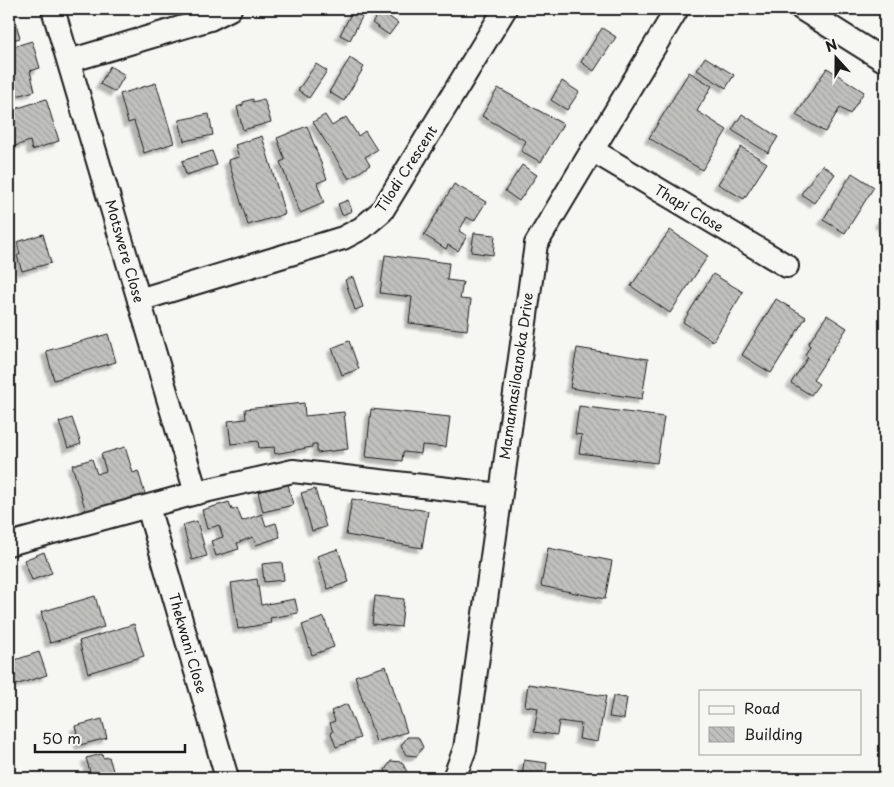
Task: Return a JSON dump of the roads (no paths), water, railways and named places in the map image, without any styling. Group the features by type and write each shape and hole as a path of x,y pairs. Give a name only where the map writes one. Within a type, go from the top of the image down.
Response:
{"street":[{"name":"Motswere Close","path":"53,9 196,493"},
{"path":"69,61 210,19 230,9"},
{"name":"Tilodi Crescent","path":"139,300 343,238 362,228 382,211 505,9"},
{"name":"Mamamasiloanoka Drive","path":"454,778 465,749 536,244 677,9"},
{"path":"802,9 885,61"},
{"name":"Thapi Close","path":"592,150 787,266"},
{"path":"9,544 196,493 293,471 500,495"},
{"name":"Thekwani Close","path":"148,507 227,778"}]}
